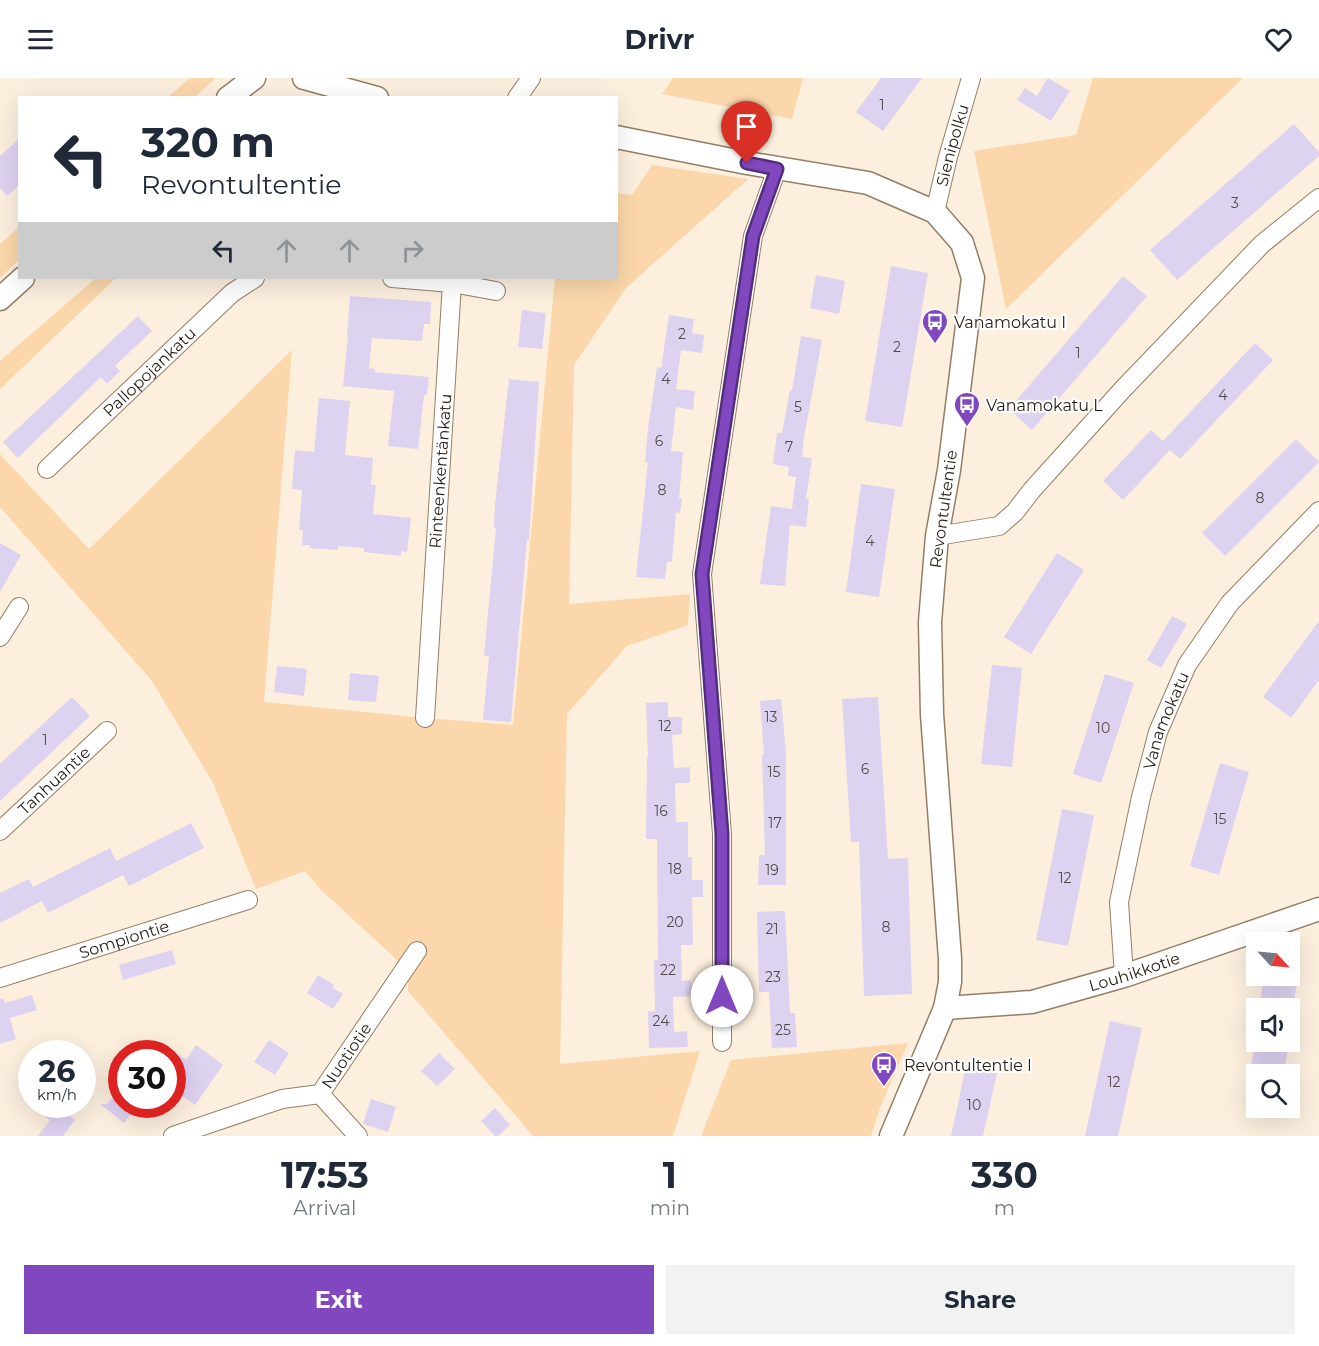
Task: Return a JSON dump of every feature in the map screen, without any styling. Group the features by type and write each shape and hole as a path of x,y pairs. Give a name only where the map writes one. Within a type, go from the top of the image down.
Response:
{"street":[{"path":"231,96 255,78"},
{"path":"304,78 370,96"},
{"path":"518,96 531,78"},
{"name":"Sienipolku","path":"935,212 971,78"},
{"name":"Revontultentie","path":"618,137 777,169 868,183 935,212 962,243 973,278 949,470 937,536 930,622 932,714 950,982 945,1008 891,1136"},
{"path":"722,1042 722,834 702,574 753,236 777,169"},
{"path":"937,536 999,526 1015,512 1123,389 1262,244 1319,198"},
{"path":"0,299 22,279"},
{"name":"Pallopojankatu","path":"47,469 232,293 253,279"},
{"path":"404,279 452,283 496,291"},
{"name":"Rinteenkentänkatu","path":"425,718 452,283"},
{"name":"Vanamokatu","path":"1124,976 1119,902 1141,797 1158,732 1187,665 1230,603 1319,511"},
{"path":"0,637 19,607"},
{"name":"Tanhuantie","path":"0,831 107,731"},
{"name":"Sompiontie","path":"0,978 248,900"},
{"name":"Louhikkotie","path":"945,1008 1032,1002 1124,976 1319,909"},
{"name":"Nuotiotie","path":"173,1136 282,1099 320,1094 417,951"},
{"path":"320,1094 358,1136"}],"shaded area":[{"path":"190,78 216,78 196,96 169,96"},
{"path":"673,78 803,78 792,119 662,94"},
{"path":"1093,78 1243,78 1006,309 974,151 1076,135"},
{"path":"652,165 748,179 626,288 574,365 569,604 690,594 688,625 627,646 567,714 560,1064 700,1051 673,1136 533,1136 408,991 408,970 320,889 305,871 256,889 213,783 152,681 0,507 0,454 89,549 292,350 264,702 513,725 555,279 618,279 618,193 632,195"},
{"path":"18,228 18,261 0,278 0,244"},
{"path":"95,279 115,279 0,389 0,361"},
{"path":"908,1043 880,1108 871,1136 701,1136 731,1060"}],"building":[{"path":"881,78 922,78 883,131 856,112"},
{"path":"1048,78 1070,91 1051,121 1017,100 1025,88 1037,96"},
{"path":"1294,124 1319,152 1319,156 1177,280 1150,250"},
{"path":"18,140 18,186 7,196 0,188 0,156"},
{"path":"891,266 928,273 902,427 865,421"},
{"path":"816,275 845,281 839,314 810,308"},
{"path":"1123,276 1147,296 1032,430 1009,409"},
{"path":"350,296 431,302 430,324 424,324 422,341 372,338 369,368 375,369 375,372 429,377 427,395 424,395 418,449 388,446 394,391 343,386"},
{"path":"522,310 546,313 542,349 518,347"},
{"path":"669,315 694,319 692,333 704,335 702,353 681,350 676,389 695,391 693,410 676,407 671,451 683,452 679,498 682,498 680,513 676,512 672,562 667,562 665,579 636,577 648,462 645,462 648,429 657,367 661,368"},
{"path":"138,316 152,331 115,366 120,371 107,384 101,377 18,458 3,442"},
{"path":"801,336 822,340 802,457 812,458 806,499 809,499 806,527 790,525 785,586 760,584 771,506 792,509 796,477 788,476 789,467 773,464 777,433 782,433 790,390 792,390"},
{"path":"1255,343 1273,360 1180,459 1170,450 1123,500 1103,481 1151,430 1163,441"},
{"path":"509,379 539,382 529,540 527,540 511,722 483,720 489,656 484,656 496,528 494,528 495,504"},
{"path":"319,398 350,401 345,455 373,458 371,485 376,485 373,514 411,518 407,552 401,551 401,556 364,552 364,548 338,546 338,550 310,548 310,545 302,545 303,530 299,530 302,490 292,489 295,450 314,452"},
{"path":"1296,439 1319,462 1225,556 1202,533"},
{"path":"861,484 895,489 879,597 846,592"},
{"path":"0,543 21,555 0,592"},
{"path":"1057,553 1084,570 1031,654 1004,637"},
{"path":"1172,616 1187,624 1161,668 1147,660"},
{"path":"1319,621 1319,680 1291,718 1263,697"},
{"path":"992,665 1022,668 1012,767 981,764"},
{"path":"277,666 307,669 304,696 274,692"},
{"path":"350,673 379,676 376,702 348,700"},
{"path":"1105,674 1134,683 1101,783 1073,774"},
{"path":"72,697 90,716 0,801 0,764"},
{"path":"878,697 888,859 908,858 912,994 864,996 859,842 851,842 842,699"},
{"path":"781,699 786,754 786,885 758,885 759,855 765,855 762,755 764,755 760,701"},
{"path":"668,702 668,717 682,717 682,734 672,735 674,768 690,767 690,783 675,783 676,822 688,822 688,857 692,857 692,880 703,880 703,897 692,897 693,945 681,945 682,981 691,980 692,996 673,997 674,1032 687,1031 688,1047 649,1048 648,1011 655,1011 654,960 658,960 657,839 646,839 648,757 646,703"},
{"path":"1220,763 1249,772 1219,875 1190,866"},
{"path":"1062,809 1094,815 1068,946 1036,940"},
{"path":"191,823 204,848 129,886 123,875 48,913 42,901 0,923 0,893 29,879 33,887 110,848 116,861"},
{"path":"785,911 790,1013 795,1013 797,1047 772,1048 769,992 759,992 757,912"},
{"path":"172,950 176,964 123,980 119,965"},
{"path":"318,975 343,994 333,1009 307,993"},
{"path":"1263,986 1296,986 1294,998 1261,998"},
{"path":"32,995 37,1010 10,1018 16,1039 0,1044 0,999 3,998 5,1003"},
{"path":"1110,1021 1142,1028 1118,1136 1085,1136"},
{"path":"269,1040 289,1053 275,1075 254,1062"},
{"path":"196,1045 223,1065 195,1105 186,1099 186,1060"},
{"path":"1253,1052 1287,1052 1286,1064 1252,1064"},
{"path":"439,1053 455,1069 437,1086 421,1071"},
{"path":"966,1066 997,1073 983,1136 951,1136"},
{"path":"371,1099 396,1107 388,1132 363,1124"},
{"path":"100,1104 107,1104 108,1110"},
{"path":"495,1108 510,1125 498,1136 495,1136 481,1121"},
{"path":"47,1118 72,1118 75,1120 63,1136 38,1136 50,1120"},
{"path":"118,1118 128,1118 124,1123"}],"place":[{"name":"Vanamokatu I","path":"935,345"},
{"name":"Vanamokatu L","path":"967,428"},
{"name":"Revontultentie I","path":"884,1088"}],"route":[{"path":"722,996 722,834 702,574 753,236 777,169 747,163"}]}
